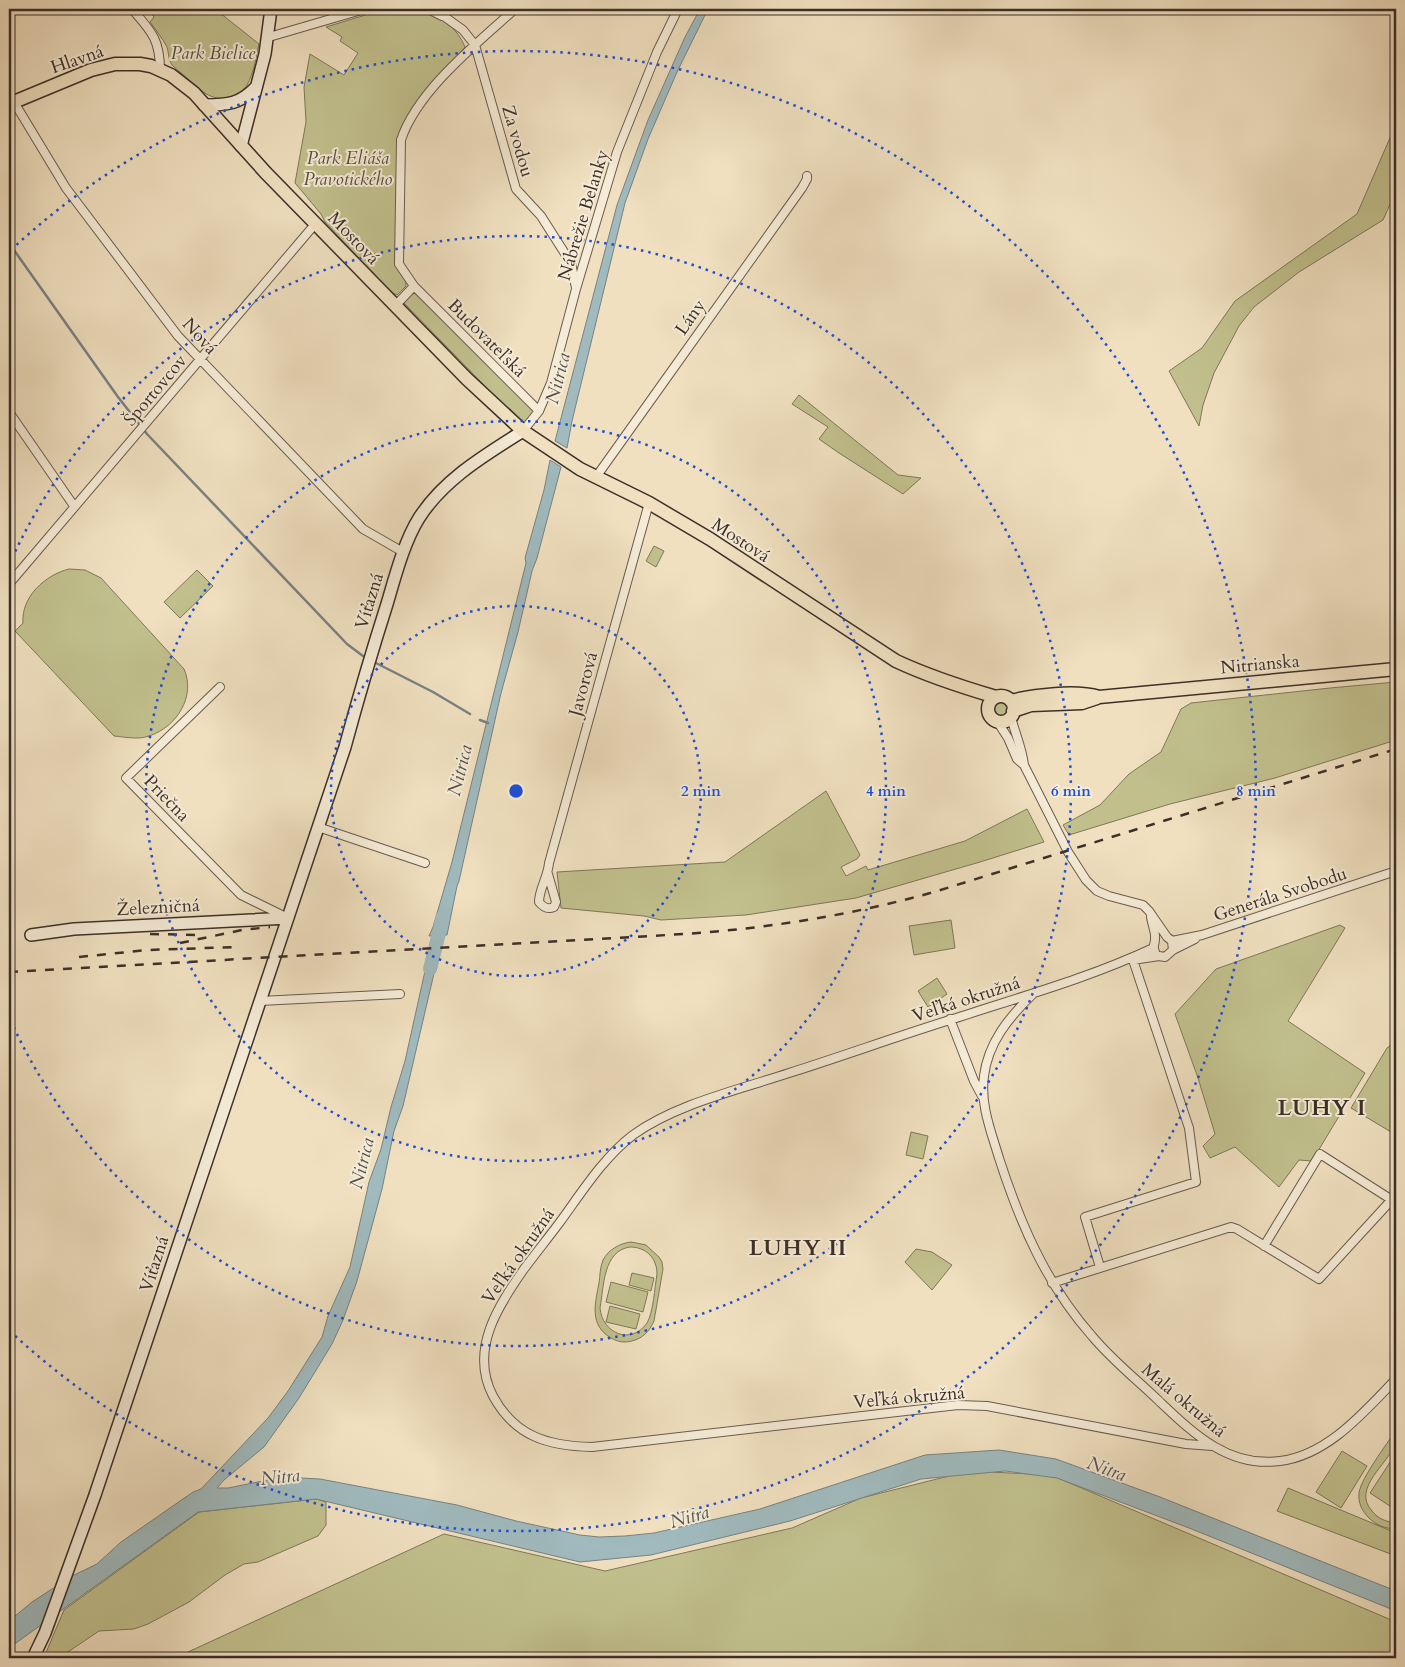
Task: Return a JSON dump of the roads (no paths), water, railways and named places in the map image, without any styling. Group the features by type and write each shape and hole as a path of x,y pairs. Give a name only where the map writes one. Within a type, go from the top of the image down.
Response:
{"main road":[{"path":"241,146 269,37 271,9"},
{"name":"Hlavná","path":"11,104 91,70 114,64 140,64 160,70"},
{"name":"Mostová","path":"160,70 186,86 394,306 467,380 523,431 596,477 649,503 710,540 896,661 955,684 992,702"},
{"path":"204,105 224,105 235,102 247,96 256,87"},
{"name":"Víťazná","path":"33,1658 45,1633 94,1495 288,918 345,747 369,661 404,552 419,519 454,478 523,431"},
{"name":"Nitrianska","path":"1012,710 1031,696 1082,694 1099,697 1396,668"},
{"path":"1004,696 1012,710 1005,721 997,721 990,716 992,702 1004,696"},
{"name":"Železničná","path":"31,935 74,930 288,918"}],"street":[{"path":"132,9 155,38 160,52 160,70"},
{"path":"269,37 365,9"},
{"path":"428,9 445,17 464,30 475,45"},
{"path":"439,9 445,17"},
{"name":"Budovateľská","path":"515,9 462,56 426,97 406,127 401,140 399,264 414,286 539,411"},
{"name":"Nábrežie Belanky","path":"523,431 539,411 551,383 576,290 617,152 656,52 678,9"},
{"name":"Za vodou","path":"475,45 516,189 541,216 571,263 576,290"},
{"name":"Nová","path":"11,104 66,188 178,336 363,528 404,552"},
{"name":"Lány","path":"596,477 802,188 808,178 807,176"},
{"name":"Športovcov","path":"9,584 316,223"},
{"path":"394,306 414,286"},
{"path":"9,412 74,506"},
{"name":"Javorová","path":"548,874 549,863 649,503"},
{"name":"Priečna","path":"220,687 126,778 241,895 288,918"},
{"path":"1012,710 1015,736 1022,751 1024,765 1068,852 1086,880 1103,894 1146,908 1169,939 1173,950"},
{"path":"997,721 1008,738 1017,759 1024,765"},
{"path":"318,827 425,863"},
{"name":"Generála Svobodu","path":"1169,939 1202,936 1396,871"},
{"path":"1146,908 1154,944 1159,956"},
{"path":"1033,994 1123,962 1159,956 1166,957 1173,950 1202,936"},
{"path":"1123,962 1154,944 1160,937 1169,939"},
{"path":"1100,1267 1085,1217 1196,1182 1189,1128 1134,960"},
{"path":"260,1001 400,994"},
{"name":"Veľká okružná","path":"1033,994 950,1019 678,1110 659,1119 632,1136 603,1165 578,1196 537,1251 497,1310 489,1328 484,1351 486,1375 493,1396 508,1419 527,1433 546,1442 566,1446 592,1446 958,1405 987,1406 1186,1444 1212,1446"},
{"name":"Malá okružná","path":"1033,994 1013,1013 992,1046 984,1075 983,1098 985,1114 1014,1199 1036,1254 1052,1283 1075,1316 1112,1358 1166,1408 1212,1446 1232,1456 1261,1462 1304,1456 1327,1444 1396,1379"},
{"name":"Malá okružná","path":"950,1019 974,1081 983,1098"},
{"path":"1052,1283 1227,1227 1237,1229 1264,1246 1320,1279 1394,1197 1320,1154 1264,1246"}],"water":[{"path":"700,9 708,9 677,72 648,139 625,203 567,448 555,441 617,205 648,120 685,37"},
{"path":"550,460 561,467 501,693 447,935 429,936 452,862"},
{"path":"439,952 403,1106 394,1131 382,1189 357,1281 343,1320 332,1344 299,1398 264,1447 217,1488 228,1488 283,1477 320,1479 457,1505 516,1521 580,1535 599,1537 625,1536 654,1533 760,1509 925,1455 999,1450 1056,1459 1160,1497 1396,1591 1396,1611 1189,1528 1057,1478 1005,1471 921,1479 790,1521 651,1555 580,1562 316,1499 198,1512 9,1648 9,1621 32,1602 72,1576 97,1564 121,1542 193,1492 201,1489 268,1418 288,1391 322,1337 328,1316 350,1267 369,1182 381,1149 405,1061 429,953"}],"waterway":[{"path":"9,243 118,397 147,434 347,644 367,659"},
{"path":"372,661 433,692 470,714"},
{"path":"480,720 488,723"},
{"name":"Nitrica","path":"430,969 443,917"}],"railway":[{"path":"9,972 685,934 780,924 842,914 934,892 1396,749"},
{"path":"180,943 242,930 270,927"},
{"path":"150,934 200,935"},
{"path":"79,957 147,950 238,947"}],"district":[{"name":"LUHY I","path":"1322,1107"},
{"name":"LUHY II","path":"798,1247"}],"park label":[{"name":"Park Bielice","path":"213,53"},
{"name":"Park Eliáša Pravotického","path":"348,168"}],"water label":[{"name":"Nitra","path":"1107,1468"},
{"name":"Nitra","path":"280,1476"},
{"name":"Nitra","path":"689,1516"}]}
